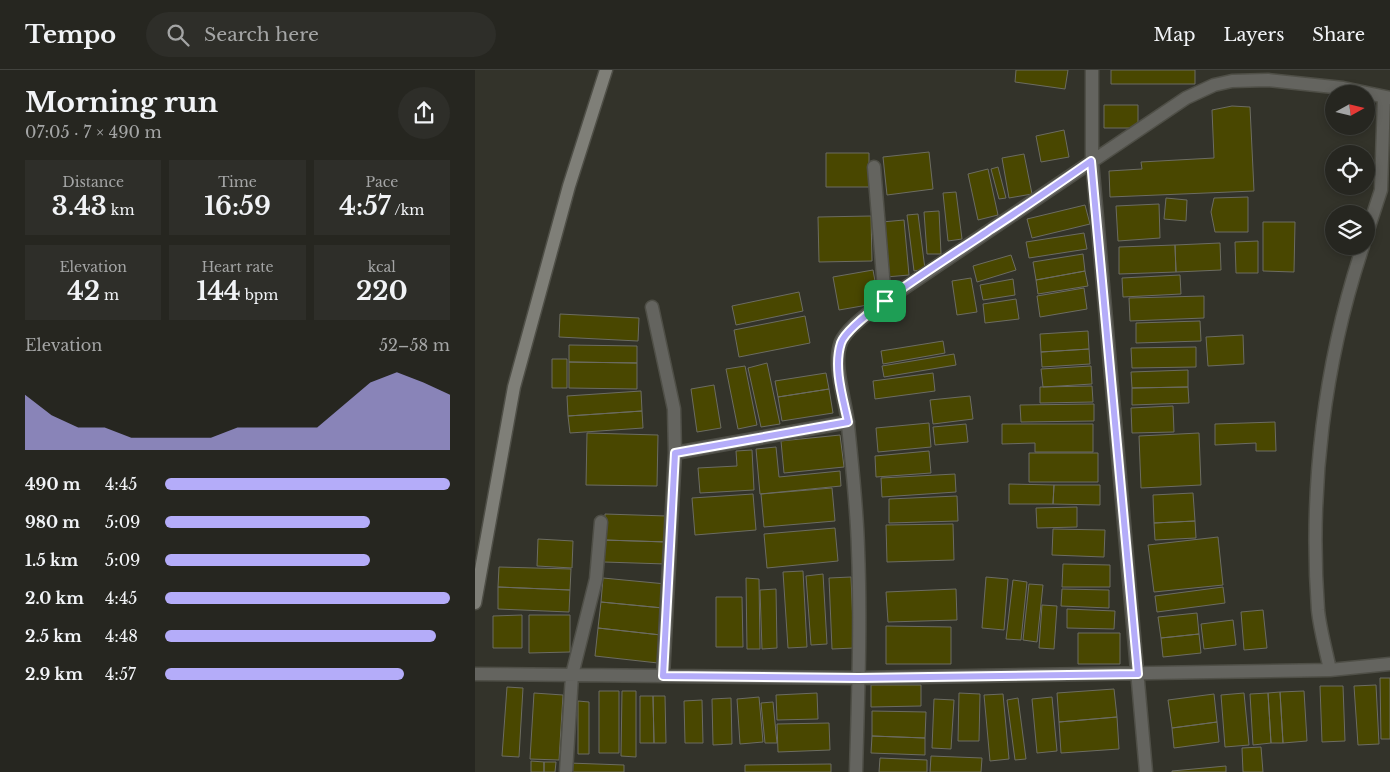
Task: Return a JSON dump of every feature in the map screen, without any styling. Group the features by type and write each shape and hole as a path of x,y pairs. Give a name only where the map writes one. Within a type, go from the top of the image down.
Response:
{"main road":[{"path":"475,604 514,387 569,186 606,70"}],"street":[{"path":"1092,70 1091,161 1146,772"},
{"path":"856,772 859,678 858,547 848,422 841,382 839,357 841,342 867,314 885,301 1186,98 1214,85 1232,81 1268,80 1343,88 1387,97 1381,190 1375,208"},
{"path":"874,167 885,301"},
{"path":"1330,670 1318,612 1316,551 1317,468 1339,328 1360,255"},
{"path":"652,307 674,409 675,453 663,676"},
{"path":"675,453 848,422"},
{"path":"566,772 572,675 596,579 601,522"},
{"path":"475,674 859,678 1330,670 1390,664"}],"building":[{"path":"1016,70 1068,70 1065,89 1015,82"},
{"path":"1111,70 1195,70 1195,84 1111,84"},
{"path":"1104,105 1138,105 1138,128 1104,128"},
{"path":"1232,106 1250,107 1254,191 1110,197 1109,171 1142,169 1141,162 1214,158 1212,110"},
{"path":"1064,130 1069,157 1041,162 1036,136"},
{"path":"929,152 933,189 887,195 883,157"},
{"path":"826,153 869,153 869,187 826,187"},
{"path":"1024,154 1032,194 1009,198 1002,158"},
{"path":"998,167 1006,198 999,199 991,169"},
{"path":"988,169 998,215 978,220 968,174"},
{"path":"956,192 962,239 948,241 943,193"},
{"path":"1248,197 1248,232 1215,232 1211,212 1214,198"},
{"path":"1166,198 1187,200 1186,221 1164,219"},
{"path":"1159,204 1160,238 1118,241 1116,206"},
{"path":"1085,205 1090,224 1032,238 1027,219"},
{"path":"939,211 941,254 927,254 924,212"},
{"path":"918,214 925,269 914,271 907,215"},
{"path":"871,216 872,261 819,262 818,217"},
{"path":"904,220 909,275 886,277 882,222"},
{"path":"1263,222 1295,222 1294,272 1263,271"},
{"path":"1084,233 1087,249 1029,258 1026,242"},
{"path":"1258,241 1258,273 1236,273 1235,242"},
{"path":"1220,243 1221,270 1176,272 1175,245"},
{"path":"1175,245 1176,272 1119,274 1119,247"},
{"path":"1083,254 1085,271 1036,280 1033,262"},
{"path":"1011,255 1016,270 977,282 973,266"},
{"path":"873,270 879,303 839,310 833,277"},
{"path":"1085,271 1088,286 1038,294 1036,280"},
{"path":"1180,275 1181,294 1123,297 1122,278"},
{"path":"971,278 977,312 957,315 952,281"},
{"path":"1013,279 1015,295 983,300 980,285"},
{"path":"1084,288 1087,309 1040,317 1037,296"},
{"path":"799,292 803,311 736,325 732,306"},
{"path":"1204,296 1204,318 1130,321 1129,298"},
{"path":"1016,299 1019,319 985,323 983,304"},
{"path":"560,314 639,318 638,341 559,337"},
{"path":"805,316 810,343 739,357 734,330"},
{"path":"1200,321 1201,341 1136,343 1136,323"},
{"path":"1088,331 1089,349 1041,352 1040,334"},
{"path":"1243,335 1244,364 1208,366 1206,337"},
{"path":"943,341 945,353 883,364 881,351"},
{"path":"569,345 637,346 637,363 569,362"},
{"path":"1196,347 1196,367 1132,368 1131,348"},
{"path":"1089,349 1090,364 1042,367 1041,352"},
{"path":"954,354 956,365 884,377 882,366"},
{"path":"552,359 567,359 567,388 552,388"},
{"path":"569,362 637,363 637,389 569,388"},
{"path":"767,363 780,424 761,427 748,368"},
{"path":"745,366 757,425 738,429 726,369"},
{"path":"1091,366 1092,384 1043,387 1041,369"},
{"path":"1188,370 1188,387 1132,388 1131,372"},
{"path":"826,373 829,389 778,397 775,381"},
{"path":"933,373 935,391 875,399 873,381"},
{"path":"714,385 721,428 697,432 691,389"},
{"path":"1092,386 1093,402 1040,403 1040,387"},
{"path":"1188,387 1189,403 1132,405 1132,388"},
{"path":"829,389 833,413 782,421 778,397"},
{"path":"641,391 642,411 568,416 567,396"},
{"path":"970,396 973,419 933,424 930,400"},
{"path":"1094,404 1094,421 1021,422 1020,405"},
{"path":"1173,406 1174,432 1132,433 1131,408"},
{"path":"642,411 643,428 570,433 568,416"},
{"path":"1275,422 1276,451 1256,451 1256,443 1215,445 1215,424"},
{"path":"929,423 931,447 878,452 876,428"},
{"path":"966,424 968,442 935,445 933,427"},
{"path":"1002,424 1093,424 1093,452 1035,452 1035,443 1002,444"},
{"path":"587,433 658,435 657,486 586,485"},
{"path":"1199,433 1201,485 1141,488 1139,436"},
{"path":"840,435 844,467 784,473 781,441"},
{"path":"776,447 779,477 840,471 841,486 760,494 756,449"},
{"path":"752,450 754,490 700,493 698,468 737,466 736,451"},
{"path":"929,451 931,473 876,477 875,456"},
{"path":"1029,453 1098,453 1098,482 1029,482"},
{"path":"955,474 956,492 882,497 881,478"},
{"path":"1009,484 1054,485 1053,504 1009,504"},
{"path":"1054,485 1100,485 1100,505 1053,504"},
{"path":"832,488 835,521 764,527 761,494"},
{"path":"1193,493 1195,521 1154,523 1153,495"},
{"path":"753,494 756,530 695,535 692,498"},
{"path":"957,496 958,521 889,523 889,499"},
{"path":"1077,507 1077,527 1037,528 1036,508"},
{"path":"605,514 667,516 667,542 604,540"},
{"path":"1195,521 1196,538 1155,540 1154,523"},
{"path":"953,524 954,560 887,562 886,525"},
{"path":"835,528 838,561 767,568 764,534"},
{"path":"1053,529 1105,530 1104,557 1052,555"},
{"path":"1218,537 1223,585 1154,592 1148,545"},
{"path":"538,539 573,541 572,568 537,566"},
{"path":"604,540 667,542 666,564 604,562"},
{"path":"1063,564 1110,565 1110,587 1062,587"},
{"path":"499,567 571,569 570,590 498,587"},
{"path":"803,571 807,647 788,648 783,572"},
{"path":"823,574 827,644 811,645 806,576"},
{"path":"851,577 854,648 832,649 829,578"},
{"path":"986,577 1008,579 1004,630 982,628"},
{"path":"603,578 666,584 663,608 601,602"},
{"path":"746,578 759,579 760,649 747,649"},
{"path":"1013,580 1027,582 1021,640 1006,639"},
{"path":"1029,584 1043,585 1037,642 1023,640"},
{"path":"498,587 570,590 569,612 498,609"},
{"path":"1223,587 1225,603 1157,612 1155,596"},
{"path":"776,589 777,648 762,649 760,590"},
{"path":"956,589 957,620 888,622 886,592"},
{"path":"1062,589 1109,590 1109,608 1061,606"},
{"path":"716,597 742,597 743,647 716,647"},
{"path":"601,602 663,608 661,635 598,628"},
{"path":"1042,605 1057,606 1054,649 1039,648"},
{"path":"1067,609 1115,611 1114,629 1067,628"},
{"path":"1263,610 1267,648 1244,650 1241,612"},
{"path":"1197,613 1199,634 1161,638 1158,617"},
{"path":"522,615 522,648 493,648 493,616"},
{"path":"529,615 570,615 570,652 529,653"},
{"path":"1233,620 1236,645 1204,649 1201,624"},
{"path":"886,626 951,627 951,664 886,664"},
{"path":"598,628 661,635 658,663 595,656"},
{"path":"1078,633 1120,633 1120,664 1078,664"},
{"path":"1199,634 1201,653 1163,657 1161,638"},
{"path":"1380,678 1390,678 1390,739 1381,739"},
{"path":"871,685 921,685 921,706 871,707"},
{"path":"1376,685 1379,744 1358,745 1354,686"},
{"path":"1320,686 1343,686 1345,741 1322,742"},
{"path":"507,687 523,688 519,757 502,756"},
{"path":"1114,689 1117,717 1059,722 1057,693"},
{"path":"599,691 619,691 619,753 599,753"},
{"path":"622,691 636,691 636,757 621,756"},
{"path":"1304,691 1307,741 1283,743 1280,692"},
{"path":"1280,692 1283,743 1271,743 1268,693"},
{"path":"534,693 563,695 559,760 530,759"},
{"path":"817,693 818,719 777,720 776,695"},
{"path":"959,693 980,694 979,741 958,741"},
{"path":"1244,693 1249,745 1225,747 1221,695"},
{"path":"1268,693 1271,743 1253,745 1250,694"},
{"path":"1003,694 1009,759 990,761 984,695"},
{"path":"1214,694 1217,722 1172,728 1168,700"},
{"path":"640,696 653,696 654,743 640,743"},
{"path":"653,696 665,696 666,743 654,743"},
{"path":"759,697 763,742 740,744 737,699"},
{"path":"1052,697 1057,751 1037,753 1032,699"},
{"path":"731,698 732,744 713,745 712,699"},
{"path":"1018,698 1026,759 1015,760 1007,700"},
{"path":"934,699 954,700 951,749 932,748"},
{"path":"702,700 703,743 685,743 684,701"},
{"path":"578,701 589,702 589,754 578,754"},
{"path":"773,702 777,743 765,743 761,703"},
{"path":"872,711 926,712 925,738 872,736"},
{"path":"1117,717 1119,749 1061,753 1059,722"},
{"path":"1217,722 1219,742 1174,748 1172,728"},
{"path":"829,723 830,750 778,752 777,724"},
{"path":"872,736 925,738 925,755 871,753"},
{"path":"1261,747 1263,772 1243,772 1242,748"},
{"path":"931,756 982,758 981,772 930,772"},
{"path":"880,758 927,760 927,772 879,772"},
{"path":"531,761 544,762 544,772 531,772"},
{"path":"544,762 556,762 555,772 544,772"},
{"path":"569,763 624,765 624,772 569,772"},
{"path":"831,764 831,772 745,772 745,765"},
{"path":"1226,766 1226,772 1172,772 1172,771"}],"route":[{"path":"1091,161 1138,674 859,678 663,676 675,453 848,422 841,382 839,357 841,342 867,314 885,301 1091,161"}]}
